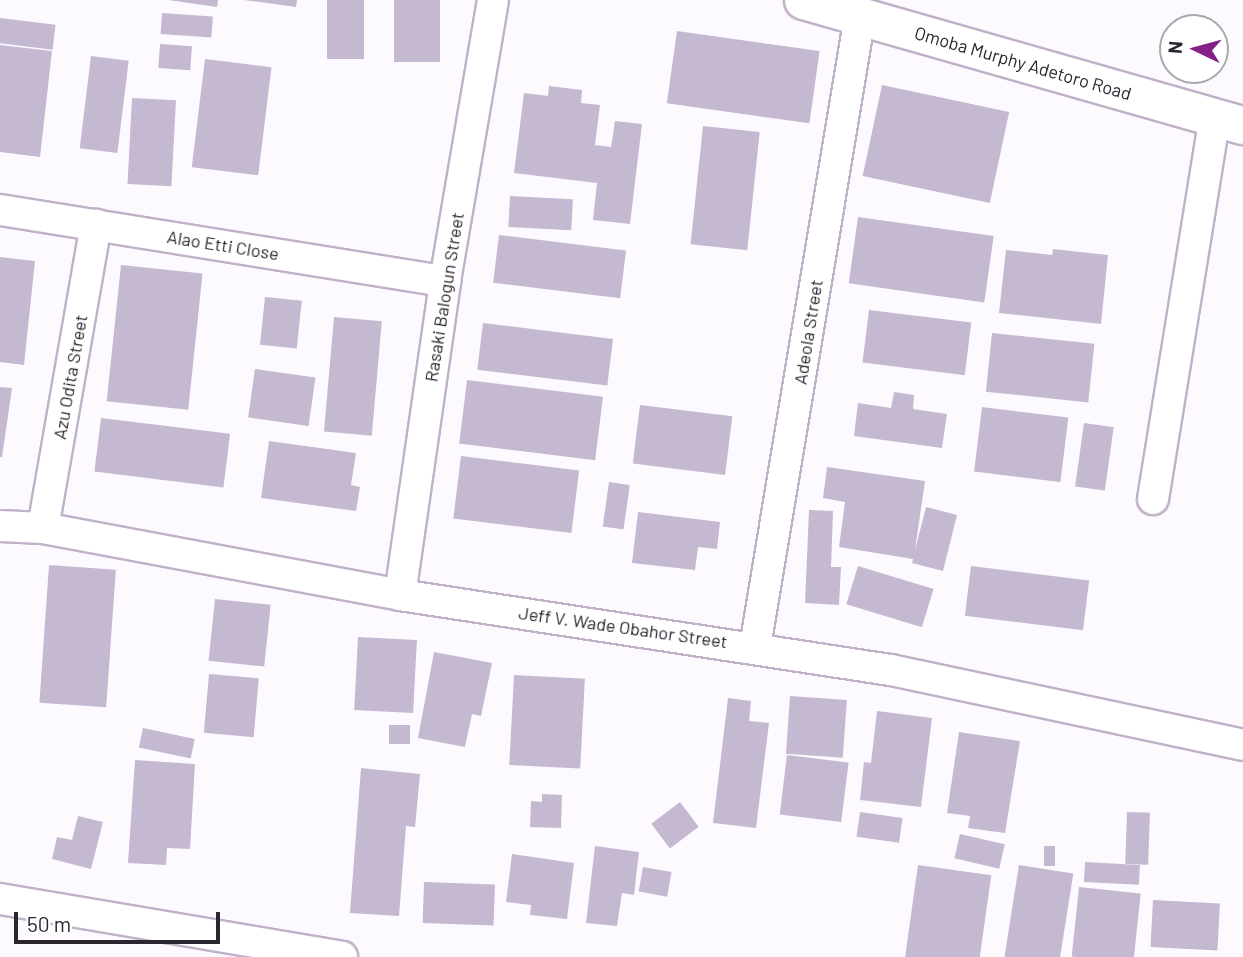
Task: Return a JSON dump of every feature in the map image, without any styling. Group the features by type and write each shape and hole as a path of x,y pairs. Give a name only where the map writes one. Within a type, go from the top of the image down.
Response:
{"street":[{"name":"Rasaki Balogun Street","path":"400,594 445,281 493,0"},
{"name":"Omoba Murphy Adetoro Road","path":"838,5 1234,115"},
{"name":"Adeola Street","path":"755,647 838,5"},
{"path":"1153,499 1234,115"},
{"name":"Alao Etti Close","path":"0,210 445,281"},
{"name":"Azu Odita Street","path":"43,528 96,225"},
{"name":"Jeff V. Wade Obahor Street","path":"0,526 43,528 400,594 891,670 1243,745"},
{"path":"0,899 342,957"}],"building":[{"path":"168,0 218,0 217,7"},
{"path":"244,0 297,0 296,7"},
{"path":"327,0 364,0 364,59 327,59"},
{"path":"394,0 440,0 440,62 394,62"},
{"path":"162,13 213,17 211,38 161,34"},
{"path":"0,18 56,25 53,50 0,43"},
{"path":"677,31 820,51 809,123 667,103"},
{"path":"160,44 192,46 190,70 158,68"},
{"path":"0,45 52,51 40,157 0,152"},
{"path":"91,56 129,61 117,153 80,148"},
{"path":"205,59 272,67 258,175 192,167"},
{"path":"882,85 1009,112 990,203 863,176"},
{"path":"549,86 582,90 581,103 600,105 595,145 611,147 615,121 642,124 630,224 593,220 597,183 514,173 524,93 548,96"},
{"path":"132,98 176,100 171,186 127,184"},
{"path":"703,126 760,132 747,250 691,244"},
{"path":"510,196 573,199 571,230 508,227"},
{"path":"858,217 994,236 984,302 849,283"},
{"path":"499,235 626,251 620,298 493,283"},
{"path":"1053,249 1108,255 1101,324 999,313 1006,250 1052,255"},
{"path":"0,257 35,261 24,365 0,362"},
{"path":"121,265 203,274 188,410 107,401"},
{"path":"265,297 302,301 297,349 260,345"},
{"path":"869,310 971,323 965,375 863,363"},
{"path":"334,317 382,321 372,436 324,432"},
{"path":"483,323 613,339 607,386 477,370"},
{"path":"992,333 1094,344 1088,402 986,392"},
{"path":"255,369 315,377 309,426 248,418"},
{"path":"467,380 603,397 595,460 459,444"},
{"path":"0,387 12,388 2,457 0,457"},
{"path":"894,392 914,395 913,409 947,414 942,448 854,436 858,403 891,408"},
{"path":"640,405 732,416 725,475 633,464"},
{"path":"982,407 1068,418 1060,482 974,472"},
{"path":"101,418 230,434 223,487 94,472"},
{"path":"1084,423 1114,427 1105,491 1075,486"},
{"path":"269,441 356,453 351,485 360,487 356,511 261,498"},
{"path":"461,456 579,471 571,533 453,519"},
{"path":"827,467 925,481 915,550 926,507 957,515 943,571 912,563 913,559 839,547 845,502 823,498"},
{"path":"609,482 630,485 624,529 603,527"},
{"path":"809,510 833,511 831,567 841,567 839,605 805,603"},
{"path":"638,512 720,522 717,549 698,547 695,570 632,563"},
{"path":"49,565 116,570 106,707 39,703"},
{"path":"858,566 934,589 922,627 846,604"},
{"path":"971,566 1089,581 1083,630 965,616"},
{"path":"215,599 271,605 264,667 209,661"},
{"path":"358,637 417,640 413,713 354,710"},
{"path":"434,652 492,663 481,716 472,714 465,747 418,738"},
{"path":"209,674 259,678 254,737 204,733"},
{"path":"514,675 585,679 580,769 509,765"},
{"path":"790,696 847,700 843,758 786,754"},
{"path":"728,698 751,701 749,721 769,723 756,828 713,823"},
{"path":"877,711 932,718 921,807 860,800 864,762 871,763"},
{"path":"389,725 410,725 410,744 389,744"},
{"path":"143,728 195,739 191,759 139,748"},
{"path":"959,732 1020,741 1005,833 968,828 970,816 947,813"},
{"path":"787,755 849,763 841,822 780,815"},
{"path":"135,760 195,764 190,849 167,848 166,865 128,863"},
{"path":"361,768 420,774 415,827 406,826 399,916 350,913"},
{"path":"542,794 562,795 561,828 530,827 531,801 542,802"},
{"path":"680,802 699,827 670,848 651,824"},
{"path":"860,812 903,818 899,843 857,837"},
{"path":"1127,812 1150,813 1148,865 1125,864"},
{"path":"78,816 103,822 91,869 52,859 57,837 72,840"},
{"path":"960,834 1005,844 999,869 954,858"},
{"path":"595,846 639,852 634,895 622,893 617,926 586,923"},
{"path":"1044,846 1055,846 1055,866 1044,866"},
{"path":"512,854 574,863 567,919 530,915 531,905 506,902"},
{"path":"1085,862 1140,865 1139,885 1084,882"},
{"path":"918,865 991,875 980,957 905,957"},
{"path":"1019,865 1073,874 1060,957 1004,957"},
{"path":"643,867 672,872 667,897 639,892"},
{"path":"424,882 495,884 494,925 423,923"},
{"path":"1079,887 1141,893 1134,957 1072,957"},
{"path":"1153,900 1220,904 1217,950 1151,947"}]}
